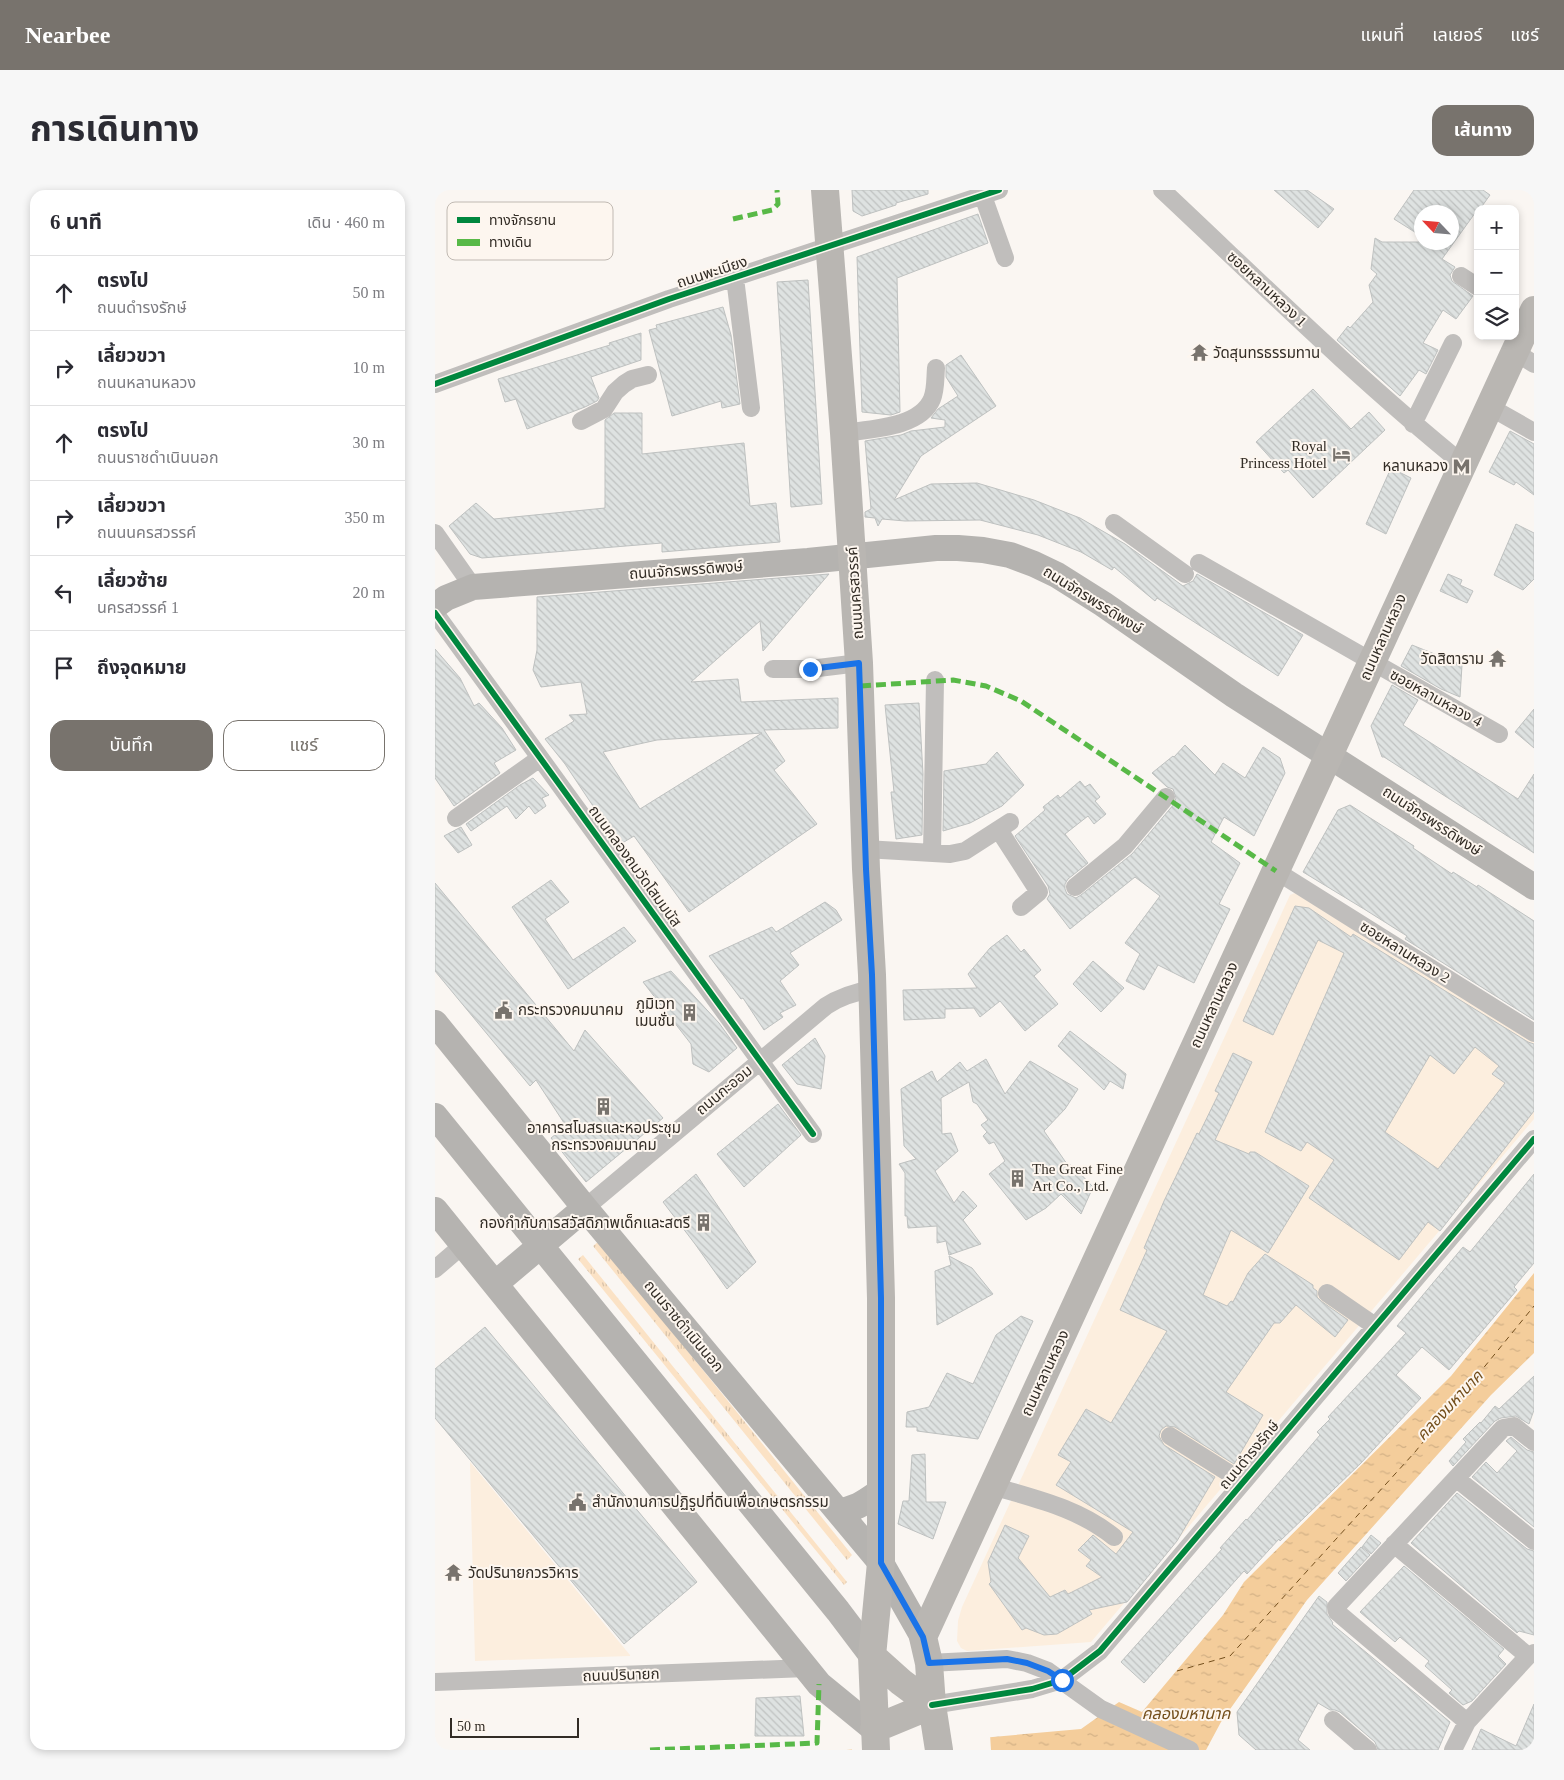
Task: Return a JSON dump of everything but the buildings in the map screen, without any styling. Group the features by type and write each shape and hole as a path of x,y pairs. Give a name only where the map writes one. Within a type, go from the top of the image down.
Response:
{"main road":[{"name":"ถนนนครสวรรค์","path":"825,190 844,433 859,663 872,989 881,1298 881,1563 872,1656 875,1739"},
{"name":"ถนนหลานหลวง","path":"923,1637 1449,493 1490,407 1525,358 1526,315"},
{"name":"ถนนจักรพรรดิพงษ์","path":"435,606 446,598 473,587 899,551 958,548 1010,555 1057,575 1103,604 1234,694 1534,887"},
{"name":"ถนนราชดำเนินนอก","path":"435,1023 585,1208 881,1563 923,1637"},
{"path":"435,1116 838,1611 872,1656 901,1682 932,1704"},
{"path":"495,1284 585,1208"},
{"path":"435,1210 819,1684 875,1739 932,1704"},
{"path":"838,1510 851,1510 881,1491"},
{"path":"923,1637 929,1663 932,1704 938,1742"}],"street":[{"name":"ซอยหลานหลวง 1","path":"1162,190 1413,424 1463,464"},
{"name":"ถนนพะเนียง","path":"435,384 637,310 991,193"},
{"path":"991,193 1005,258"},
{"path":"1461,276 1474,284"},
{"path":"735,278 751,408"},
{"path":"1413,424 1453,343"},
{"path":"844,433 903,423 925,410 931,401 935,388 936,368"},
{"path":"581,421 604,408 624,384 633,379 648,375"},
{"path":"1490,407 1534,432"},
{"path":"1114,523 1185,574"},
{"path":"435,533 473,587"},
{"name":"ซอยหลานหลวง 4","path":"1199,563 1499,734"},
{"name":"ถนนคลองถมวัดโสมมนัส","path":"435,613 813,1134"},
{"path":"773,669 810,669 859,663"},
{"path":"932,853 935,680"},
{"path":"456,818 540,758"},
{"path":"1075,888 1125,846 1166,797"},
{"path":"865,849 950,854 965,852 1005,826 1039,892 1021,907"},
{"name":"ซอยหลานหลวง 2","path":"1276,871 1534,1033"},
{"name":"ถนนกะออม","path":"585,1208 826,1006 851,993 872,989"},
{"name":"ถนนดำรงรักษ์","path":"932,1704 1032,1689 1062,1680 1100,1651 1534,1139"},
{"path":"435,1269 463,1245"},
{"path":"1327,1293 1375,1326"},
{"path":"1467,1722 1337,1612 1337,1604 1457,1479 1503,1428 1514,1426 1534,1442"},
{"path":"1170,1436 1243,1482"},
{"path":"1457,1479 1534,1541"},
{"path":"992,1486 1062,1506 1100,1525 1114,1537"},
{"path":"1394,1544 1531,1654 1467,1722 1453,1750"},
{"path":"929,1663 1007,1659 1027,1663 1048,1671 1101,1709 1190,1750"},
{"name":"ถนนปรินายก","path":"435,1682 807,1668"},
{"path":"1333,1720 1368,1750"}],"shaded area":[{"path":"1295,893 1534,1042 1534,1119 1091,1642 967,1651 961,1648 957,1641 958,1621 962,1607 1290,895"},
{"path":"470,1462 630,1655 630,1656 475,1661"}],"green space":[{"path":"599,1241 852,1555 847,1560 593,1246"},
{"path":"583,1255 847,1582 844,1585 578,1259"}],"water":[{"name":"คลองมหานาค","path":"1534,1273 1534,1353 1491,1395 1307,1600 1221,1722 1206,1750 846,1750 1081,1729 1119,1702 1142,1712 1223,1615 1244,1582 1451,1376"}],"pier":[{"path":"990,1734 991,1750 852,1750 852,1747"}],"ferry route":[{"path":"1177,1671 1230,1656 1415,1452 1534,1306"}],"marked path":[{"path":"733,219 772,210 778,204 777,190"},
{"path":"861,686 953,680 986,686 1021,701 1276,871"},
{"path":"650,1750 817,1743 819,1684"}],"cycle path":[{"path":"435,384 669,299 999,190"},
{"path":"435,613 813,1134"},
{"path":"932,1705 1032,1689 1062,1680 1100,1651 1534,1139"}],"place":[{"name":"วัดสุนทรธรรมทาน","path":"1199,353"},
{"name":"Royal Princess Hotel","path":"1341,455"},
{"name":"หลานหลวง","path":"1462,466"},
{"name":"วัดสิตาราม","path":"1498,659"},
{"name":"กระทรวงคมนาคม","path":"504,1010"},
{"name":"ภูมิเวท เมนชั่น","path":"689,1013"},
{"name":"อาคารสโมสรและหอประชุม กระทรวงคมนาคม","path":"604,1107"},
{"name":"The Great Fine Art Co., Ltd.","path":"1018,1178"},
{"name":"กองกำกับการสวัสดิภาพเด็กและสตรี","path":"704,1223"},
{"name":"สำนักงานการปฏิรูปที่ดินเพื่อเกษตรกรรม","path":"578,1502"},
{"name":"วัดปรินายกวรวิหาร","path":"454,1573"}],"route":[{"path":"810,669 859,663 861,686 866,869 872,975 881,1298 881,1563 923,1637 929,1663 1007,1659 1027,1663 1048,1671 1062,1680"}]}
